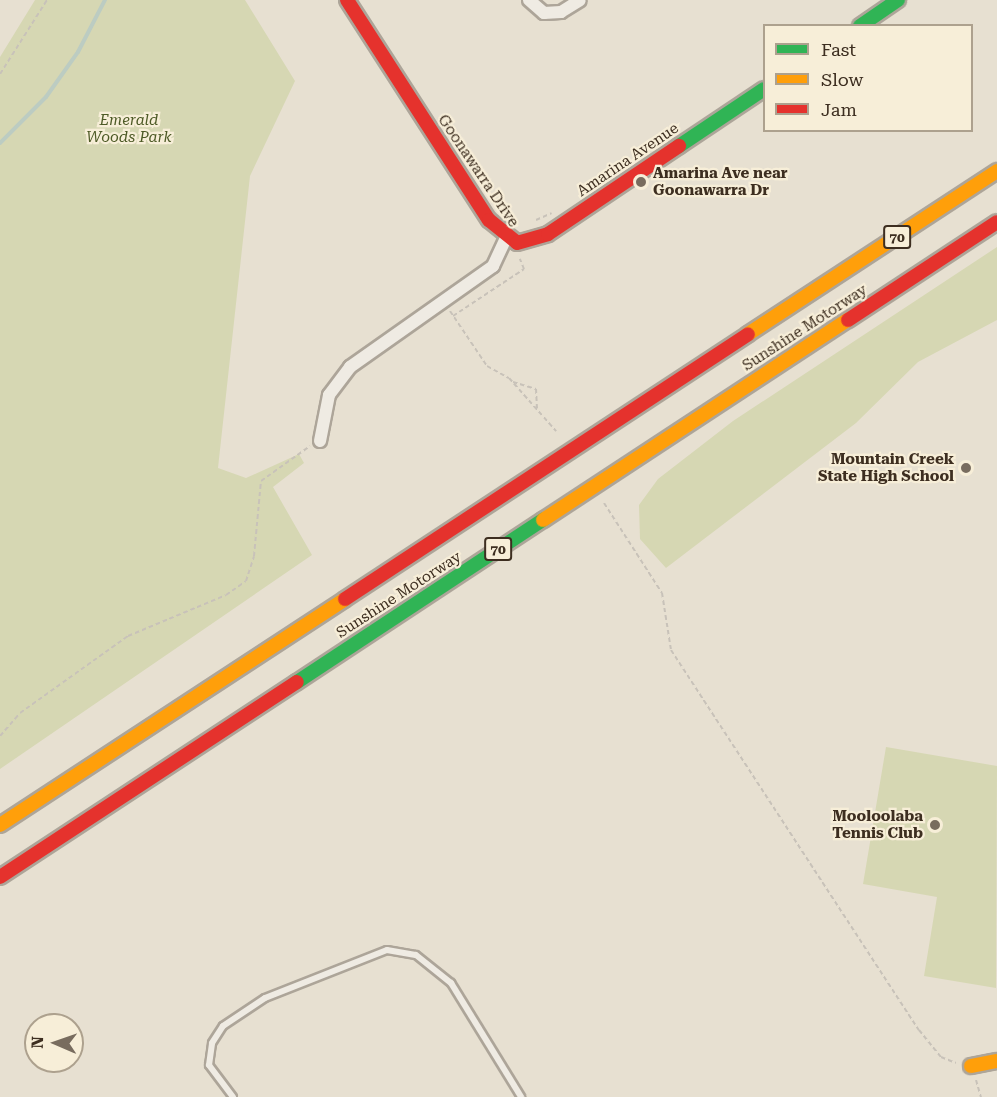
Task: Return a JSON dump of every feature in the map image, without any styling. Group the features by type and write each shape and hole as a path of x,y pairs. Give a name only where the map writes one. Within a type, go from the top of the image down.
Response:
{"main road":[{"name":"Goonawarra Drive","path":"347,0 506,238"},
{"path":"863,24 898,0"},
{"name":"Amarina Avenue","path":"506,238 529,242 567,220 763,90"},
{"name":"Sunshine Motorway","path":"0,825 997,171"},
{"name":"Sunshine Motorway","path":"0,877 997,222"},
{"path":"971,1066 997,1061"}],"street":[{"path":"529,0 544,13 561,12 580,0"},
{"name":"Goonawarra Drive","path":"320,441 329,395 350,367 378,343 445,304 493,266 506,238"}],"lane":[{"path":"233,1097 209,1065 212,1043 223,1026 266,998 387,950 423,958 451,983 521,1097"}],"path":[{"path":"0,74 47,0"},
{"path":"531,223 549,212 567,220"},
{"path":"453,316 524,269 520,259"},
{"path":"445,304 487,366 512,381 536,389 537,410"},
{"path":"512,381 556,431"},
{"path":"0,736 20,713 128,636 226,595 246,581 254,556 261,481 320,441"},
{"path":"601,499 662,592 671,650 899,1000 941,1057 971,1066"}],"green space":[{"name":"Emerald Woods Park","path":"35,0 245,0 295,81 250,176 218,468 246,478 299,454 304,463 273,487 312,555 0,769 0,57"},
{"path":"997,247 997,320 918,362 856,423 666,568 640,539 639,505 658,479 733,421"},
{"name":"Mooloolaba Tennis Club","path":"886,747 997,766 996,988 924,976 937,897 863,884"}],"waterway":[{"path":"0,143 46,97 78,52 105,0"}],"traffic: fast":[{"path":"863,24 898,0"},
{"path":"679,146 763,90"},
{"path":"297,682 543,520"}],"traffic: slow":[{"path":"748,334 997,171"},
{"path":"543,520 848,320"},
{"path":"0,825 345,599"},
{"path":"971,1066 997,1061"}],"traffic: jam":[{"path":"347,0 489,220 517,243 548,234 679,146"},
{"path":"848,320 997,222"},
{"path":"345,599 748,334"},
{"path":"0,877 297,682"}],"place":[{"name":"Amarina Ave near Goonawarra Dr","path":"641,182"},
{"name":"Mountain Creek State High School","path":"966,468"},
{"name":"Mooloolaba Tennis Club","path":"935,825"}]}
